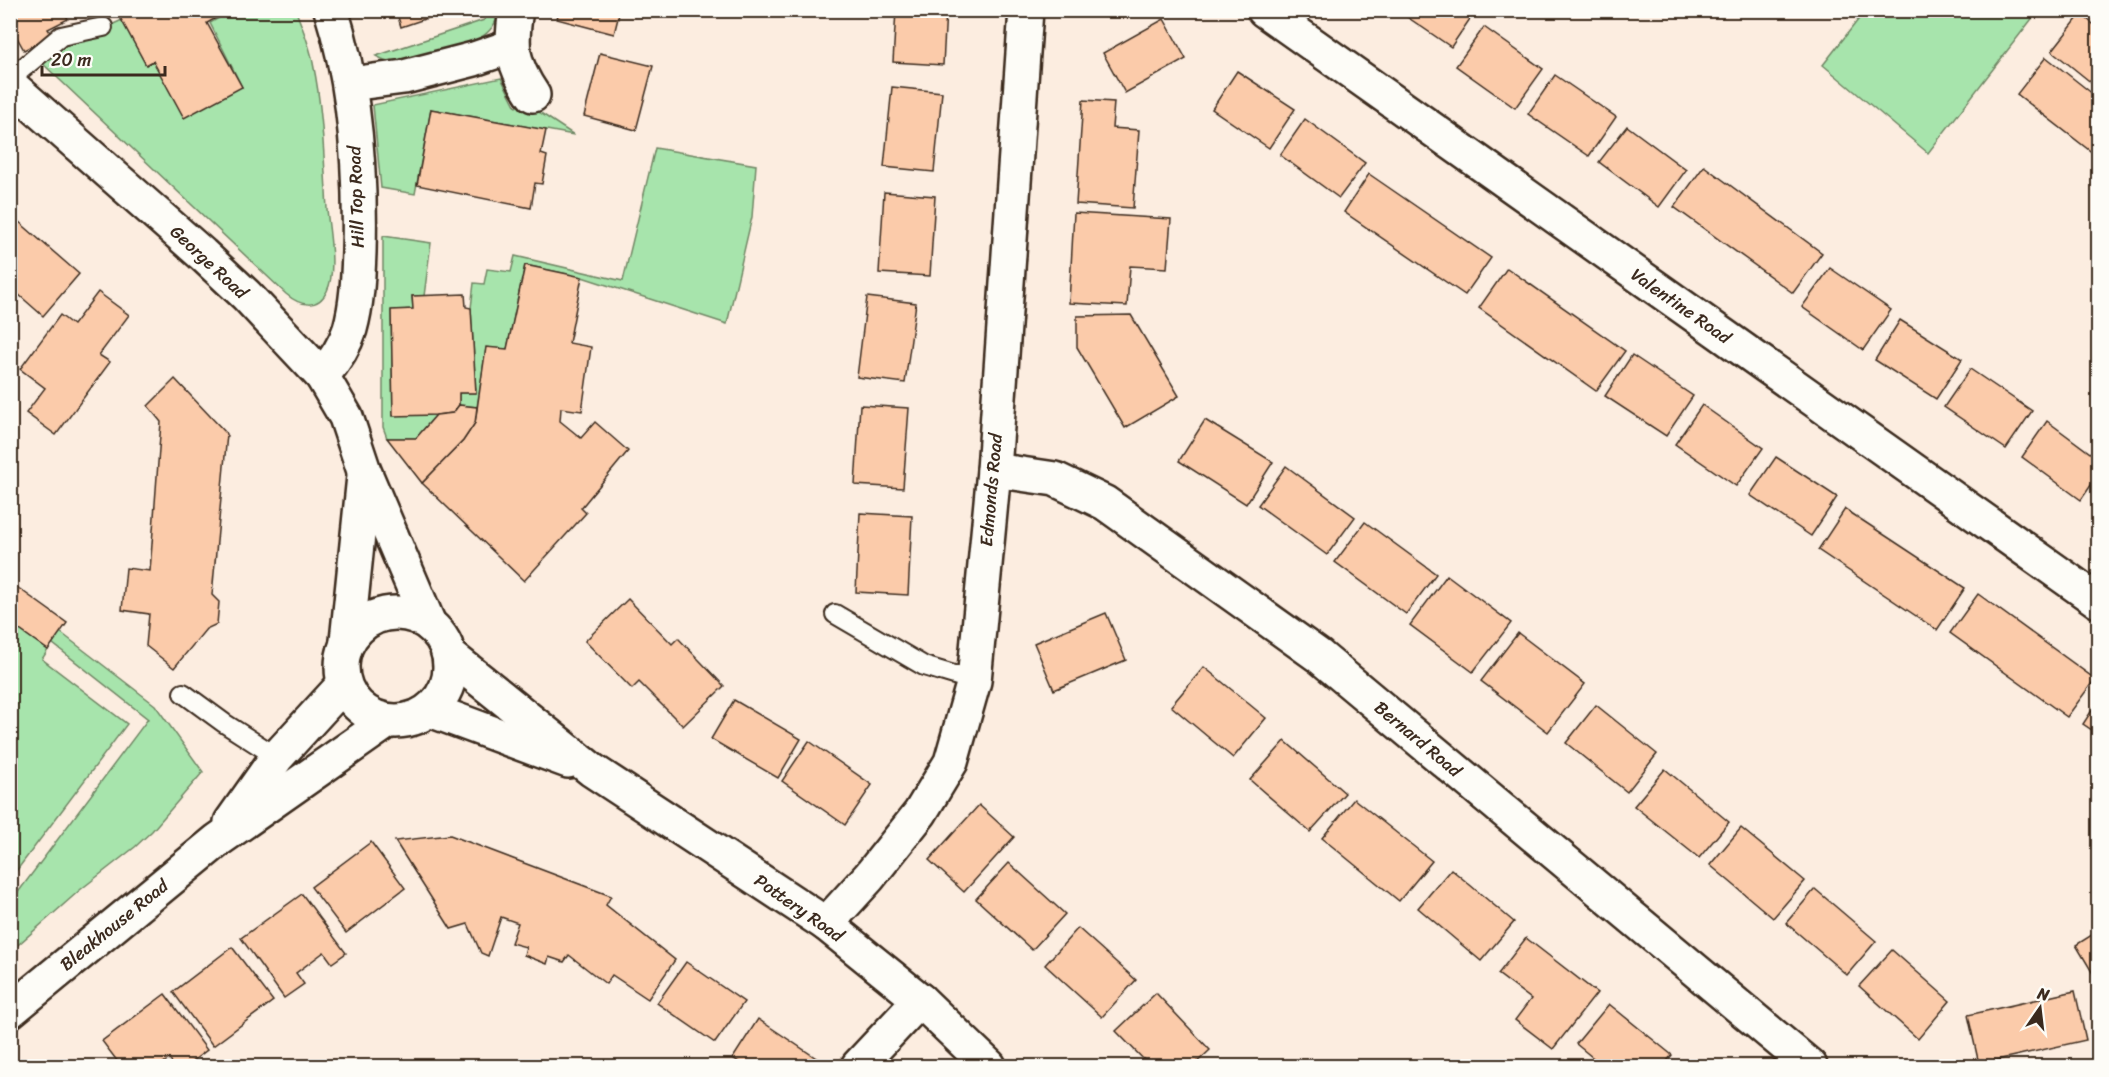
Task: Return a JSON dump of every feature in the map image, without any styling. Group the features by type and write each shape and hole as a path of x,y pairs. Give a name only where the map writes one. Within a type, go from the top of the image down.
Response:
{"street":[{"name":"Hill Top Road","path":"322,376 338,358 349,332 357,300 360,210 350,84 331,10"},
{"path":"516,10 513,56 522,80 532,95"},
{"name":"Edmonds Road","path":"826,924 869,877 920,813 951,762 974,681 994,470 1026,10"},
{"name":"Valentine Road","path":"1264,10 2098,601"},
{"path":"350,84 404,77 474,59 512,46"},
{"name":"George Road","path":"10,85 246,295 322,376 346,417 364,471 429,624"},
{"name":"Bernard Road","path":"994,470 1055,478 1105,503 1319,656 1810,1066"},
{"name":"George Road","path":"347,641 364,471"},
{"path":"388,613 413,615 429,624 439,634 449,655 450,666 445,690 430,710 418,717 404,721 375,718 358,707 344,684 341,662 347,641 361,625 372,618 388,613"},
{"name":"Pottery Road","path":"449,655 592,770 826,924 920,1000 989,1066"},
{"name":"Bleakhouse Road","path":"218,840 277,757 344,684"},
{"name":"Pottery Road","path":"430,710 592,770"},
{"name":"Bleakhouse Road","path":"10,1011 218,840 388,721"},
{"path":"858,1066 920,1000"}],"lane":[{"path":"10,80 61,36 103,27"},
{"path":"835,614 924,666 974,681"},
{"path":"183,693 277,757"}],"green space":[{"path":"231,11 296,11 310,50 321,117 332,262 327,291 319,301 314,303 303,303 286,294 42,63 56,48 75,42 122,20 146,65 153,61 242,87 210,23"},
{"path":"490,11 500,11 491,29 473,41 450,49 398,61 387,61 376,56 484,20"},
{"path":"1865,11 2038,11 1928,153 1823,65"},
{"path":"501,78 516,107 524,102 574,135 431,109 415,194 381,188 373,105"},
{"path":"655,148 756,165 752,217 727,324 582,277 525,265 507,349 486,348 477,407 459,405 459,393 476,393 471,308 474,283 484,284 487,269 511,272 515,256 623,281"},
{"path":"383,236 431,243 424,296 412,296 413,309 391,311 393,415 436,415 416,438 387,438 383,427"},
{"path":"11,623 48,650 42,659 127,724 11,878"},
{"path":"60,632 155,705 203,772 152,831 135,847 80,890 11,951 10,903 148,719 52,643"}],"building":[{"path":"21,10 63,10 68,19 48,29 52,35 24,50 10,25 10,16"},
{"path":"116,10 230,10 207,23 242,87 184,118 153,61 146,65"},
{"path":"396,10 451,10 401,27"},
{"path":"559,10 620,10 614,34 557,19"},
{"path":"896,10 946,10 943,65 893,62"},
{"path":"1397,10 1476,10 1451,47"},
{"path":"2081,14 2098,28 2098,88 2052,51"},
{"path":"1164,19 1186,59 1125,93 1103,53"},
{"path":"1484,27 1543,69 1515,108 1456,66"},
{"path":"600,53 653,66 636,130 584,116"},
{"path":"2046,57 2098,98 2098,157 2017,94"},
{"path":"1237,71 1295,109 1269,148 1212,109"},
{"path":"1555,75 1616,117 1589,156 1528,114"},
{"path":"892,87 942,92 934,172 884,167"},
{"path":"1083,100 1114,102 1112,128 1139,130 1133,208 1076,204"},
{"path":"431,109 546,130 541,154 547,156 542,184 535,183 531,208 417,185"},
{"path":"1305,119 1365,163 1339,198 1280,155"},
{"path":"1627,126 1686,170 1659,207 1599,162"},
{"path":"1704,166 1822,253 1793,293 1674,207"},
{"path":"1369,174 1491,258 1465,295 1344,212"},
{"path":"884,192 935,196 930,276 879,273"},
{"path":"1074,213 1171,219 1167,268 1130,266 1127,306 1069,303"},
{"path":"18,221 79,274 43,316 10,287 10,230"},
{"path":"525,265 582,277 569,343 591,347 582,411 561,408 560,421 581,438 595,422 628,451 581,508 586,513 524,581 422,483 463,441 475,423 486,347 507,349"},
{"path":"1507,268 1625,351 1596,391 1479,308"},
{"path":"1830,268 1891,310 1863,350 1802,307"},
{"path":"98,292 129,315 99,355 110,362 56,435 26,413 45,388 20,369 60,315 73,325"},
{"path":"465,294 466,307 471,308 476,393 459,393 459,405 453,413 393,416 391,310 413,309 412,296"},
{"path":"867,297 916,303 905,383 857,377"},
{"path":"1131,315 1179,396 1125,428 1077,347 1077,316"},
{"path":"1900,320 1962,359 1936,399 1875,360"},
{"path":"1632,355 1693,396 1666,436 1605,396"},
{"path":"1970,369 2032,411 2006,449 1944,407"},
{"path":"175,379 227,434 212,595 219,602 217,624 206,629 174,668 146,646 149,614 122,610 126,568 150,571 161,422 148,406"},
{"path":"459,405 477,407 475,423 463,441 422,483 387,438 416,438 436,415 453,413"},
{"path":"860,405 909,408 903,488 855,485"},
{"path":"1702,405 1763,448 1736,486 1675,444"},
{"path":"1205,420 1273,462 1246,504 1179,461"},
{"path":"2047,421 2098,459 2098,475 2081,500 2022,457"},
{"path":"1776,457 1837,497 1811,536 1750,495"},
{"path":"1286,466 1355,517 1327,555 1258,505"},
{"path":"1845,509 1965,588 1937,630 1818,550"},
{"path":"860,513 912,516 908,595 856,592"},
{"path":"1365,522 1436,574 1406,614 1335,562"},
{"path":"1447,575 1511,623 1473,672 1410,625"},
{"path":"10,582 67,623 48,650 10,623"},
{"path":"1978,594 2095,679 2067,717 1950,633"},
{"path":"628,599 672,644 678,638 724,686 683,726 639,682 632,689 585,641"},
{"path":"1106,613 1126,660 1054,690 1034,643"},
{"path":"1518,633 1585,684 1548,732 1481,681"},
{"path":"1204,667 1266,718 1233,758 1171,706"},
{"path":"734,700 801,739 778,778 711,739"},
{"path":"2098,701 2098,734 2083,724"},
{"path":"1596,705 1657,754 1627,792 1566,743"},
{"path":"809,741 872,785 845,825 782,781"},
{"path":"1285,741 1345,793 1310,832 1250,780"},
{"path":"1665,769 1729,822 1699,858 1634,806"},
{"path":"1354,799 1432,861 1399,901 1322,838"},
{"path":"979,805 1014,837 964,892 929,860"},
{"path":"1741,828 1805,881 1773,918 1710,865"},
{"path":"450,835 611,896 606,905 675,960 648,999 612,975 606,984 569,955 564,962 549,957 547,964 524,955 526,947 511,943 518,923 501,917 488,956 481,953 468,924 451,929 395,841"},
{"path":"371,842 405,888 346,933 311,887"},
{"path":"1009,863 1065,914 1032,950 976,899"},
{"path":"1451,869 1514,922 1481,961 1418,908"},
{"path":"1815,889 1876,941 1847,975 1786,923"},
{"path":"302,894 346,953 332,963 324,952 296,973 304,984 284,998 241,938"},
{"path":"1078,928 1136,980 1102,1017 1045,965"},
{"path":"2098,931 2098,982 2076,945"},
{"path":"1526,938 1597,993 1553,1049 1515,1020 1531,999 1498,974"},
{"path":"232,947 273,1001 213,1046 173,992"},
{"path":"1892,950 1950,1001 1918,1039 1859,986"},
{"path":"686,962 744,1002 715,1043 657,1003"},
{"path":"2075,991 2086,1040 1979,1064 1968,1015"},
{"path":"1156,993 1210,1050 1193,1066 1150,1066 1116,1031"},
{"path":"165,994 207,1050 186,1066 174,1066 169,1059 159,1066 121,1066 102,1041"},
{"path":"1609,1004 1672,1055 1663,1066 1603,1066 1576,1044"},
{"path":"758,1019 819,1060 815,1066 745,1066 733,1058"}]}
